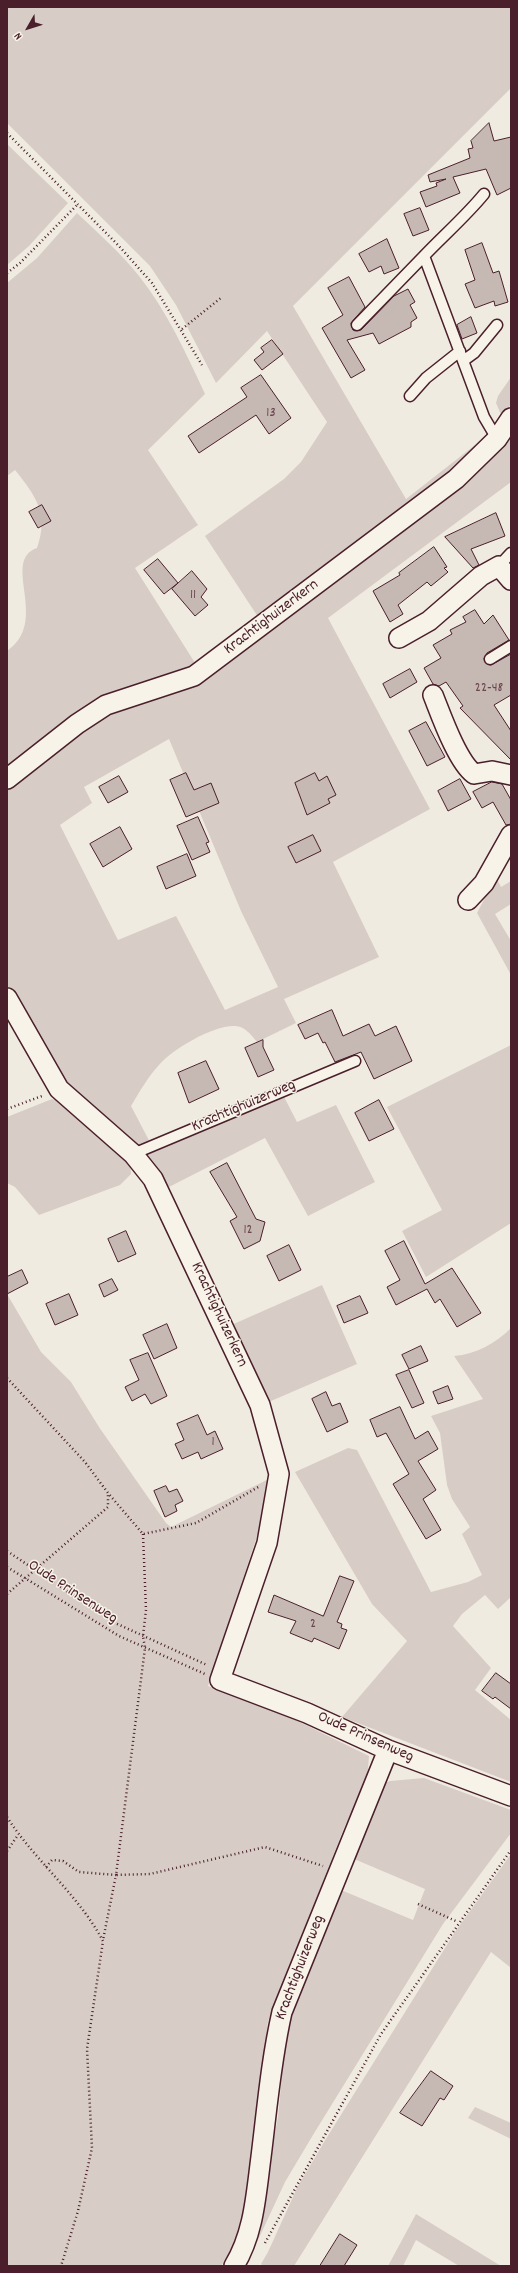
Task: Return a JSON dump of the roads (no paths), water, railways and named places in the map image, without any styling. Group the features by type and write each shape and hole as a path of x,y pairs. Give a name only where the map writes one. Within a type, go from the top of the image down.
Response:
{"street":[{"name":"Krachtighuizerkern","path":"7,779 77,724 106,705 194,676 456,479 497,439 511,418"},
{"path":"399,638 429,620 481,576 507,566"},
{"path":"433,695 448,731 467,769 474,774 492,771 511,775"},
{"path":"468,900 484,883 511,835"},
{"name":"Krachtighuizerkern","path":"7,998 59,1089 133,1154 162,1193 260,1406 279,1474 267,1543 220,1680"},
{"name":"Oude Prinsenweg","path":"220,1680 308,1713 388,1750 511,1796"},
{"name":"Krachtighuizerweg","path":"234,2266 240,2256 253,2219 275,2042 282,2012 388,1750"}],"lane":[{"path":"357,325 458,220 471,210 484,194"},
{"path":"424,256 484,417 497,439"},
{"path":"463,362 474,353 497,325"},
{"path":"410,396 426,378 460,351"},
{"path":"490,659 511,646"},
{"name":"Krachtighuizerweg","path":"133,1154 355,1061"}]}
